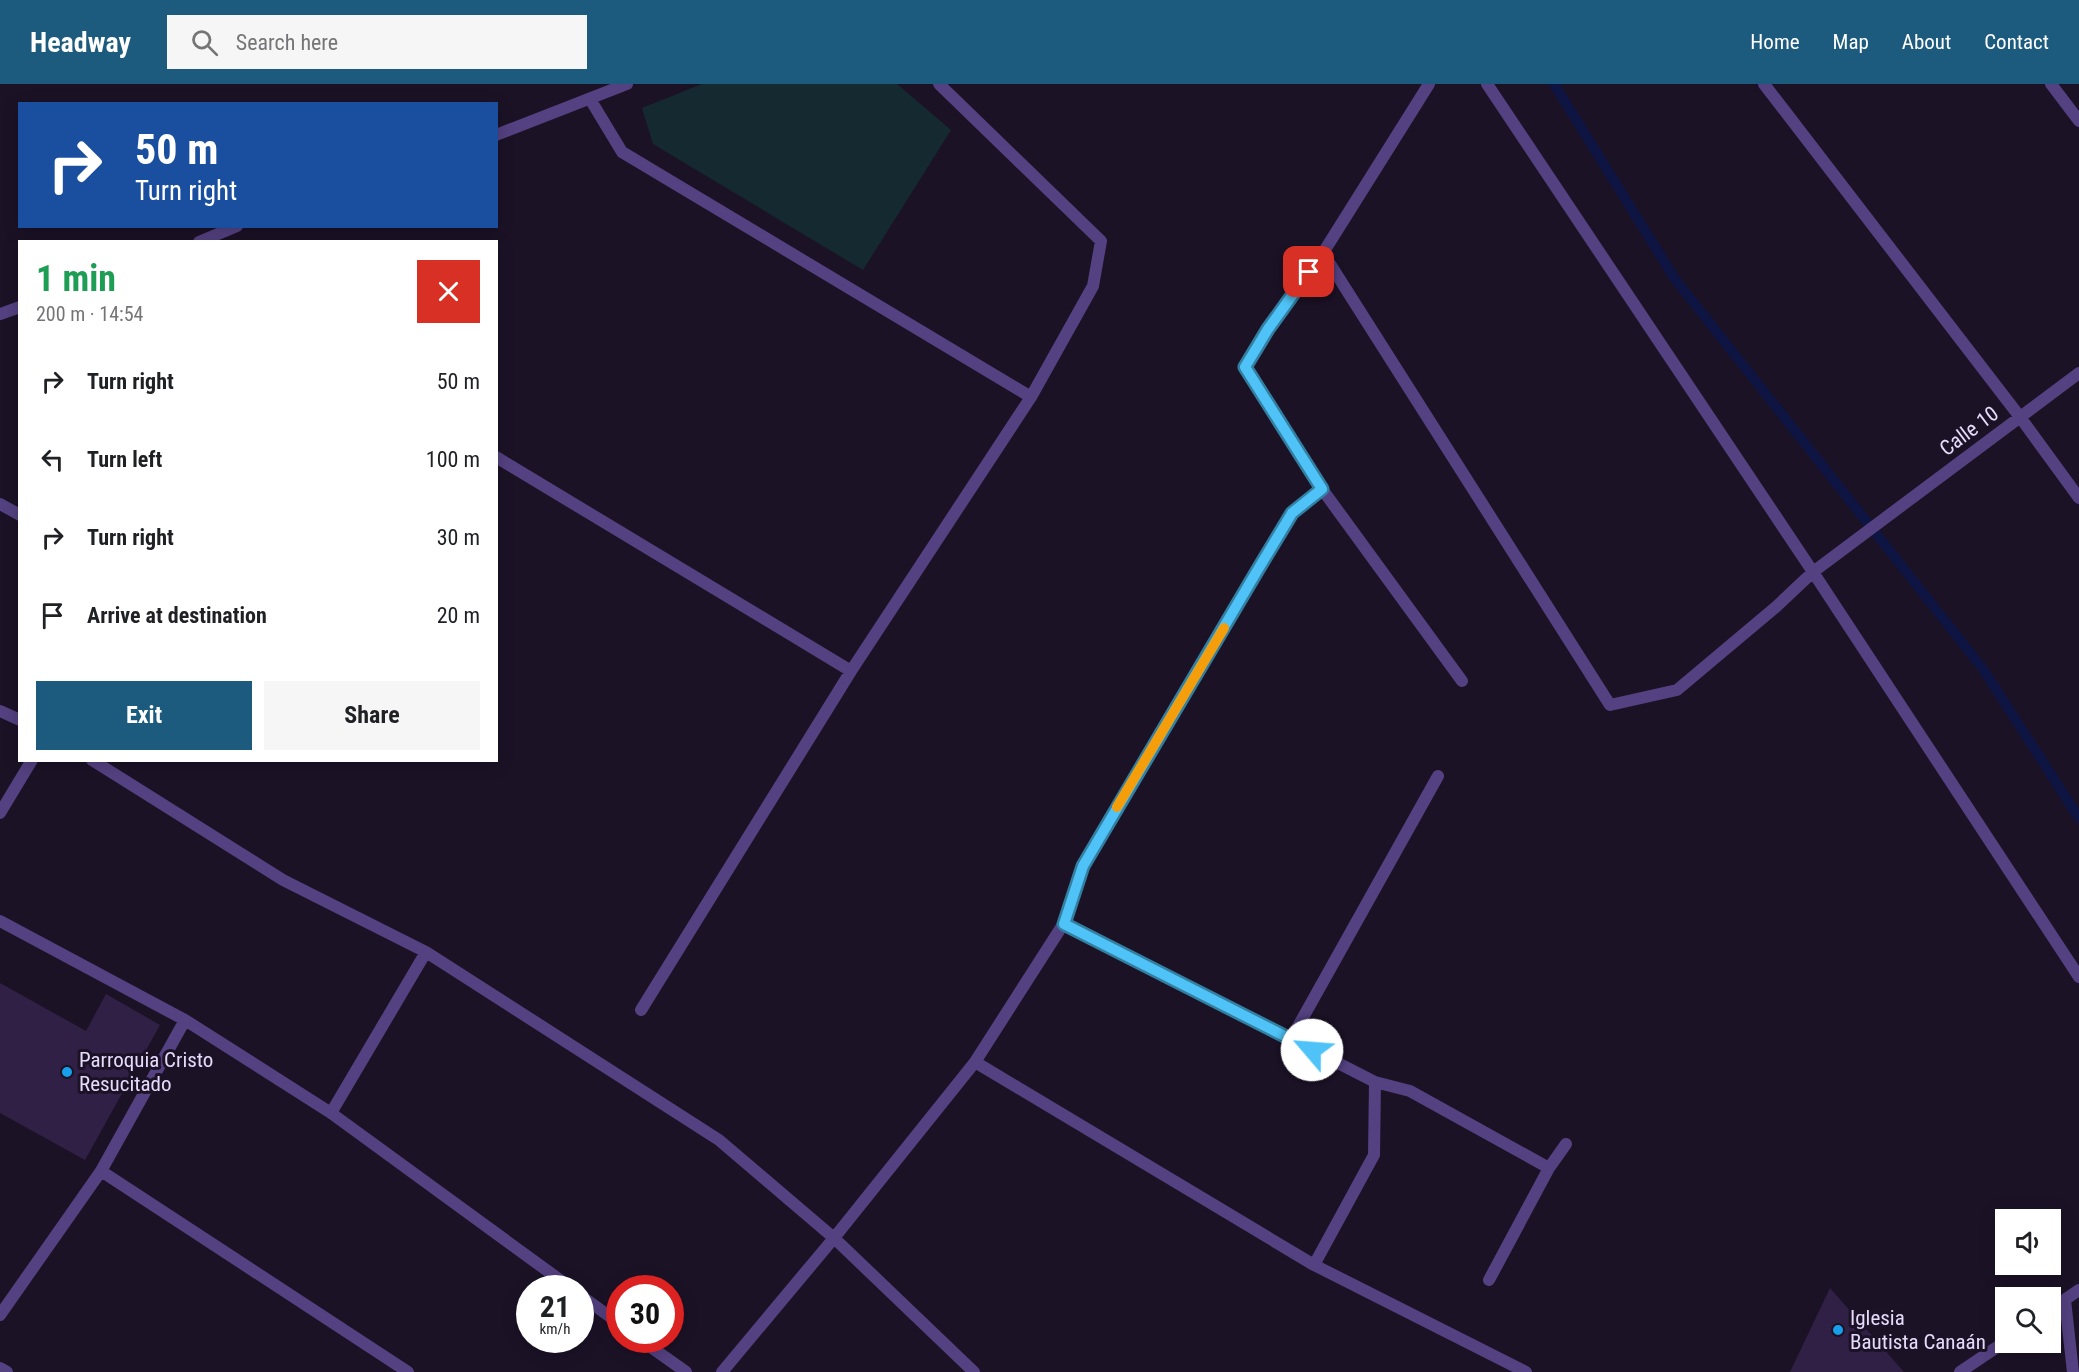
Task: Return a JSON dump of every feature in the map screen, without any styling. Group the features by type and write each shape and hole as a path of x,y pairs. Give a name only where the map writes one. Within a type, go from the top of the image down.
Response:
{"street":[{"path":"498,134 627,84"},
{"path":"642,1010 851,671 1031,397 1093,286 1101,241 939,84"},
{"path":"1429,84 1323,253 1268,329 1245,367 1322,489 1462,681"},
{"path":"1487,84 1813,572 2079,977"},
{"path":"1764,84 2020,417 2079,498"},
{"path":"2051,84 2079,121"},
{"path":"590,99 622,152 1031,397"},
{"path":"204,240 232,228"},
{"name":"Calle 10","path":"1323,253 1610,705 1677,690 1777,606 1813,572 2079,373"},
{"path":"0,314 18,308"},
{"path":"498,458 851,671"},
{"path":"723,1372 975,1062 1064,924 1083,866 1292,513 1322,489"},
{"path":"0,504 18,514"},
{"path":"0,711 18,719"},
{"path":"0,813 31,762"},
{"path":"95,762 283,880 426,952 719,1140 834,1238 974,1372"},
{"path":"1291,1039 1438,776"},
{"path":"0,921 185,1020 331,1113 553,1275"},
{"path":"1064,924 1375,1082 1410,1091 1549,1168"},
{"path":"331,1113 426,952"},
{"path":"0,1315 101,1171 185,1020"},
{"path":"975,1062 1314,1265 1526,1372"},
{"path":"1314,1265 1374,1155 1375,1082"},
{"path":"1489,1280 1549,1168 1566,1144"},
{"path":"101,1171 408,1372"},
{"path":"2061,1303 2079,1290"},
{"path":"2065,1300 2073,1372"},
{"path":"1960,1372 1995,1348"},
{"path":"659,1353 686,1372"},
{"path":"0,1368 7,1372"}],"shaded area":[{"path":"702,84 897,84 951,130 863,270 653,144 642,108"}],"building":[{"name":"Parroquia Cristo Resucitado","path":"0,983 86,1031 106,994 160,1025 85,1160 0,1113"},
{"name":"Iglesia Bautista Canaán","path":"1830,1288 1904,1372 1790,1372"}],"waterway":[{"path":"1554,84 1675,279 1983,669 2079,818"}],"slow traffic":[{"path":"1117,807 1224,628"}],"place":[{"name":"Parroquia Cristo Resucitado","path":"67,1072"},
{"name":"Iglesia Bautista Canaán","path":"1838,1330"}],"route":[{"path":"1309,272 1268,329 1245,367 1322,489 1292,513 1257,571 1083,866 1064,924 1312,1050"}]}
